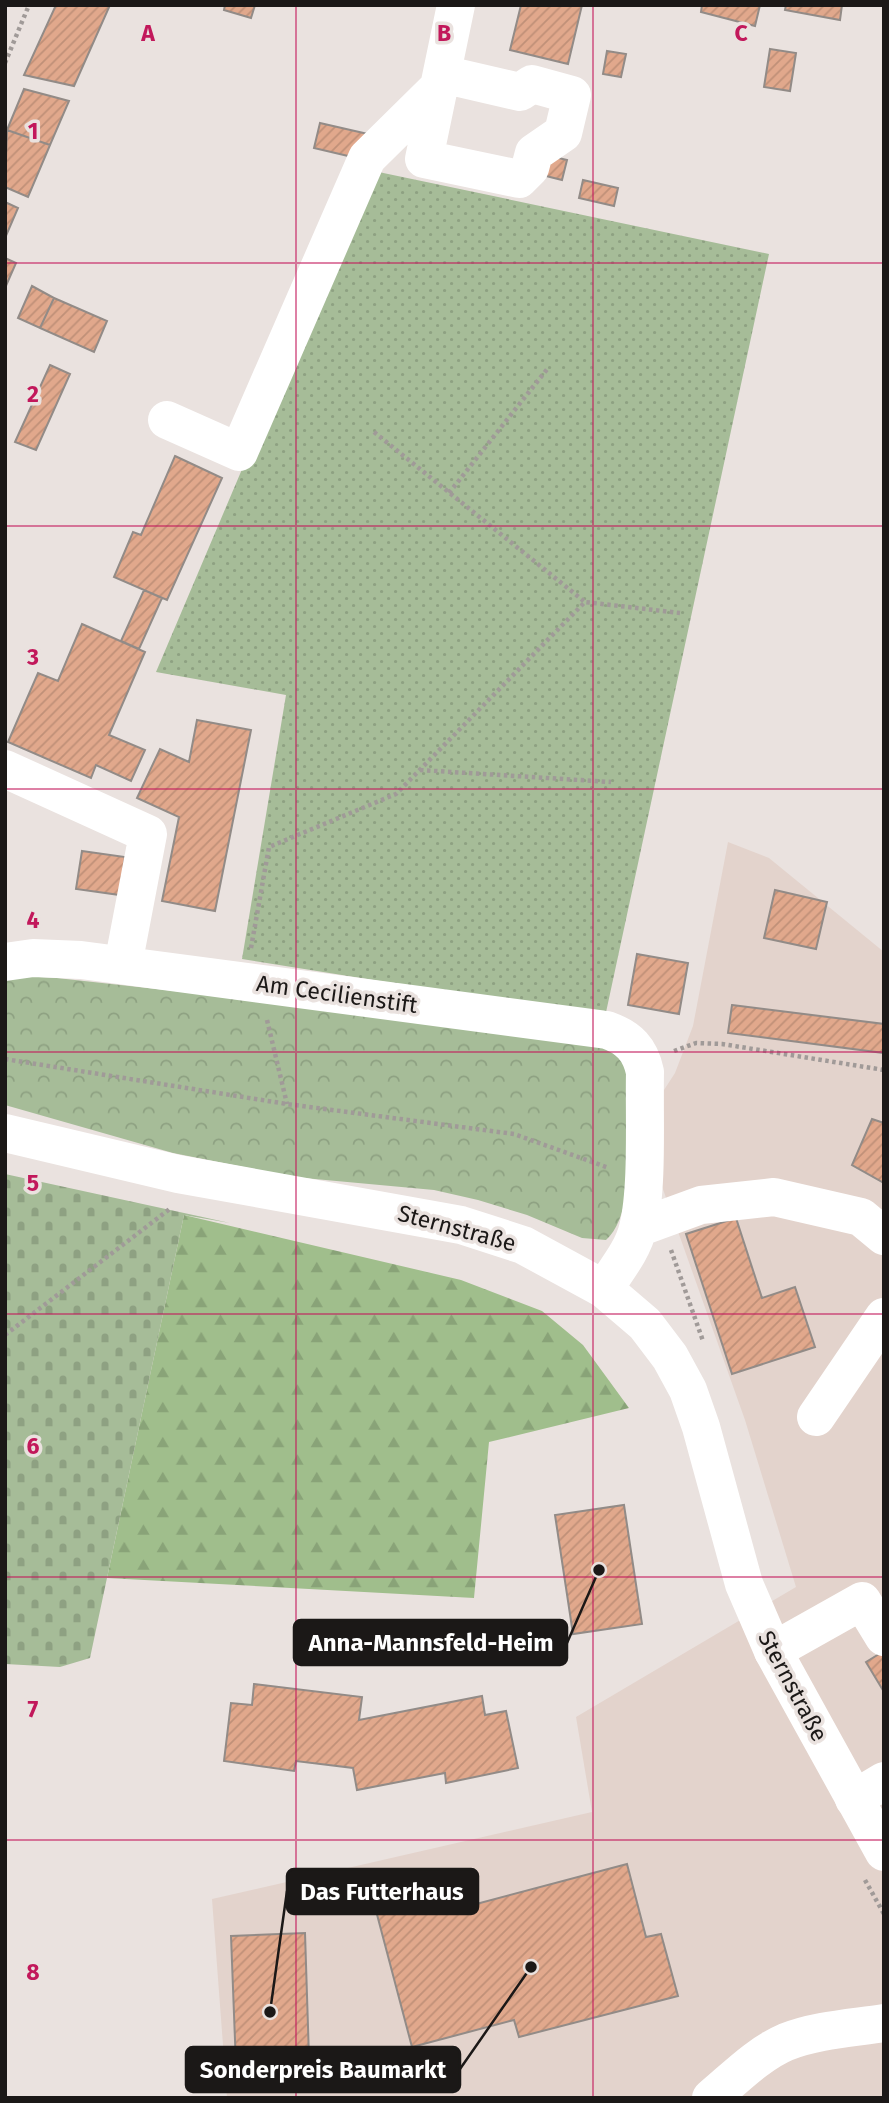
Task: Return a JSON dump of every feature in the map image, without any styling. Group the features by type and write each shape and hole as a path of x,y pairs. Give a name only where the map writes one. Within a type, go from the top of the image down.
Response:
{"main road":[{"path":"167,420 239,452 367,158 440,80 456,5"},
{"path":"5,769 148,834 123,965"},
{"name":"Am Cecilienstift","path":"5,962 81,960 123,965 607,1030 623,1036 642,1057 645,1072 642,1180 638,1228 604,1289"},
{"name":"Sternstraße","path":"5,1133 178,1174 461,1225 523,1244 604,1289 645,1324 670,1357 688,1390 701,1427 744,1584 773,1651 869,1790 874,1865"},
{"path":"638,1228 701,1205 774,1197 861,1217 884,1236"},
{"path":"817,1417 884,1317"},
{"path":"773,1651 873,1595 884,1637"},
{"path":"711,2098 756,2060 787,2042 828,2031 884,2024"}],"path":[{"path":"5,63 29,5"},
{"path":"449,493 548,368"},
{"path":"373,432 584,602 680,614"},
{"path":"244,981 269,847 396,793 584,602"},
{"path":"419,770 611,782"},
{"path":"271,1033 287,1104"},
{"path":"645,1072 673,1052 696,1043 735,1046 884,1070"},
{"path":"5,1059 287,1104 514,1134 642,1180"},
{"path":"5,1335 171,1208 178,1174"},
{"path":"874,1865 884,1914"}],"shaded area":[{"path":"728,842 769,858 884,952 884,2098 227,2098 212,1899 592,1812 576,1717 796,1587 745,1420 659,1178 664,1090 675,1073 693,1026"}],"green space":[{"path":"369,170 769,254 605,1017 242,959 286,695 156,672"},
{"path":"5,975 57,978 544,1032 601,1042 631,1069 628,1185 616,1227 606,1240 582,1238 527,1215 478,1200 434,1190 293,1177 173,1153 5,1105"},
{"path":"5,1174 230,1223 184,1215 90,1658 60,1667 5,1664"},
{"path":"184,1215 461,1280 542,1311 583,1345 629,1408 489,1442 474,1598 107,1578"}],"building":[{"path":"56,5 110,5 74,86 24,75"},
{"path":"225,5 255,5 251,18 224,10"},
{"path":"521,5 582,5 568,64 510,50"},
{"path":"702,5 760,5 755,26 701,12"},
{"path":"786,5 842,5 840,20 785,10"},
{"path":"770,49 796,53 790,91 764,87"},
{"path":"607,51 626,54 621,77 603,74"},
{"path":"24,89 69,101 50,145 7,130"},
{"path":"320,123 368,134 361,159 314,148"},
{"path":"7,130 50,145 28,197 5,187"},
{"path":"542,154 567,160 562,180 538,174"},
{"path":"583,180 618,188 614,206 579,198"},
{"path":"5,202 18,208 5,238"},
{"path":"5,258 16,263 5,288"},
{"path":"32,286 54,298 40,328 18,318"},
{"path":"54,298 107,321 94,352 40,328"},
{"path":"50,365 70,374 36,450 15,442"},
{"path":"175,456 222,478 167,600 114,577 133,532 141,535"},
{"path":"144,590 162,598 139,649 121,641"},
{"path":"82,624 145,652 109,735 145,750 131,781 96,765 91,778 8,742 38,673 58,681"},
{"path":"197,720 251,730 215,911 162,901 179,817 137,798 160,749 189,762"},
{"path":"82,851 125,857 120,895 76,889"},
{"path":"775,890 827,902 816,949 764,938"},
{"path":"637,954 688,963 679,1014 628,1005"},
{"path":"732,1005 884,1024 884,1053 728,1033"},
{"path":"872,1119 884,1123 884,1183 852,1165"},
{"path":"736,1218 762,1298 795,1287 815,1347 732,1374 686,1234"},
{"path":"624,1505 642,1624 573,1634 555,1515"},
{"path":"884,1651 884,1692 866,1662"},
{"path":"254,1684 362,1697 359,1720 482,1696 485,1715 506,1711 518,1768 446,1783 445,1773 357,1790 353,1768 296,1761 294,1771 224,1761 231,1703 252,1705"},
{"path":"627,1864 646,1937 661,1934 678,1996 519,2037 514,2020 412,2047 370,1888 425,1874 430,1893 448,1888 462,1893 465,1907"},
{"path":"305,1933 310,2089 237,2092 231,1936"}],"place":[{"name":"Anna-Mannsfeld-Heim","path":"599,1570"},
{"name":"Sonderpreis Baumarkt","path":"531,1967"},
{"name":"Das Futterhaus","path":"270,2012"}]}
